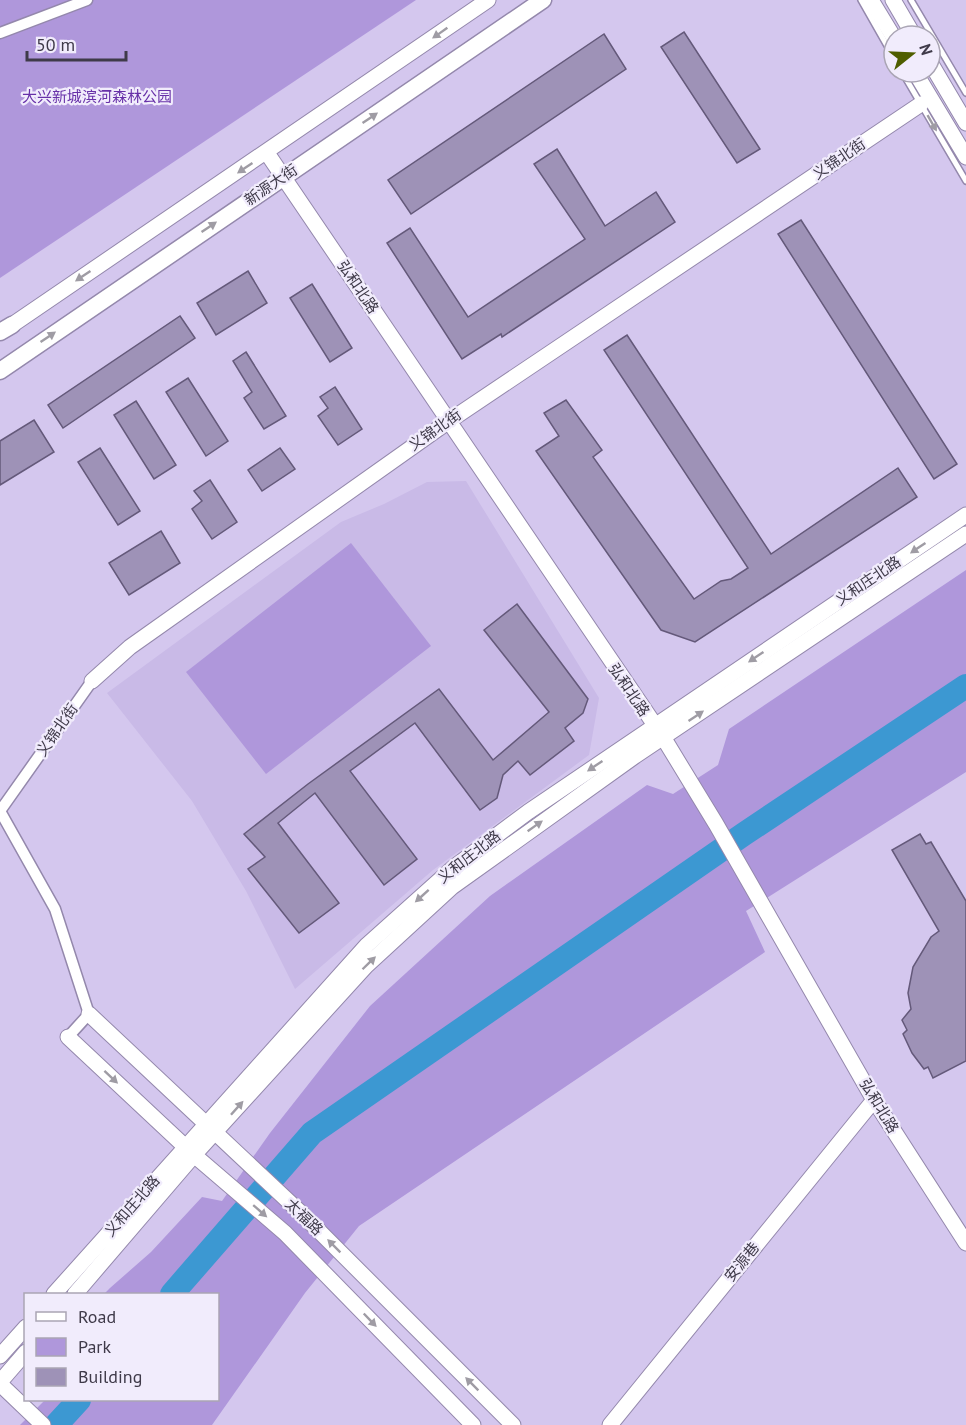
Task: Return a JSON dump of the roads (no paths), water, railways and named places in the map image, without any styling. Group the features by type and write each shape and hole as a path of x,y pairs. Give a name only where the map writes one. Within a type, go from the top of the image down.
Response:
{"main road":[{"name":"新源大街","path":"6,328 267,153 488,0"},
{"name":"新源大街","path":"0,370 543,0"},
{"path":"872,0 886,24"},
{"path":"893,0 907,24"},
{"path":"942,82 966,123"},
{"path":"922,84 966,157"},
{"name":"义锦北街","path":"92,681 130,647 449,421 921,104"},
{"name":"弘和北路","path":"267,153 658,732 748,877 874,1100 966,1243"},
{"name":"义和庄北路","path":"658,732 966,515"},
{"name":"义和庄北路","path":"55,1293 209,1129 367,945 453,868 528,812 658,732 966,534"},
{"name":"太福路","path":"89,1014 302,1214 513,1425"},
{"name":"太福路","path":"68,1037 189,1151 285,1233 474,1425"},
{"name":"安源巷","path":"610,1425 874,1100"},
{"name":"义和庄北路","path":"76,1293 189,1151"},
{"path":"0,1356 24,1329"},
{"path":"24,1354 0,1383 43,1425"}],"street":[{"path":"0,33 87,0"},
{"name":"义锦北街","path":"0,811 92,681"},
{"path":"0,811 55,909 89,1014 68,1037"}],"lane":[{"path":"861,0 882,37"},
{"path":"911,0 966,93"},
{"path":"909,84 966,182"}],"waterway":[{"path":"173,1293 312,1133 744,834 966,686"},
{"path":"56,1425 78,1401"}],"park label":[{"name":"大兴新城滨河森林公园","path":"97,97"}]}
